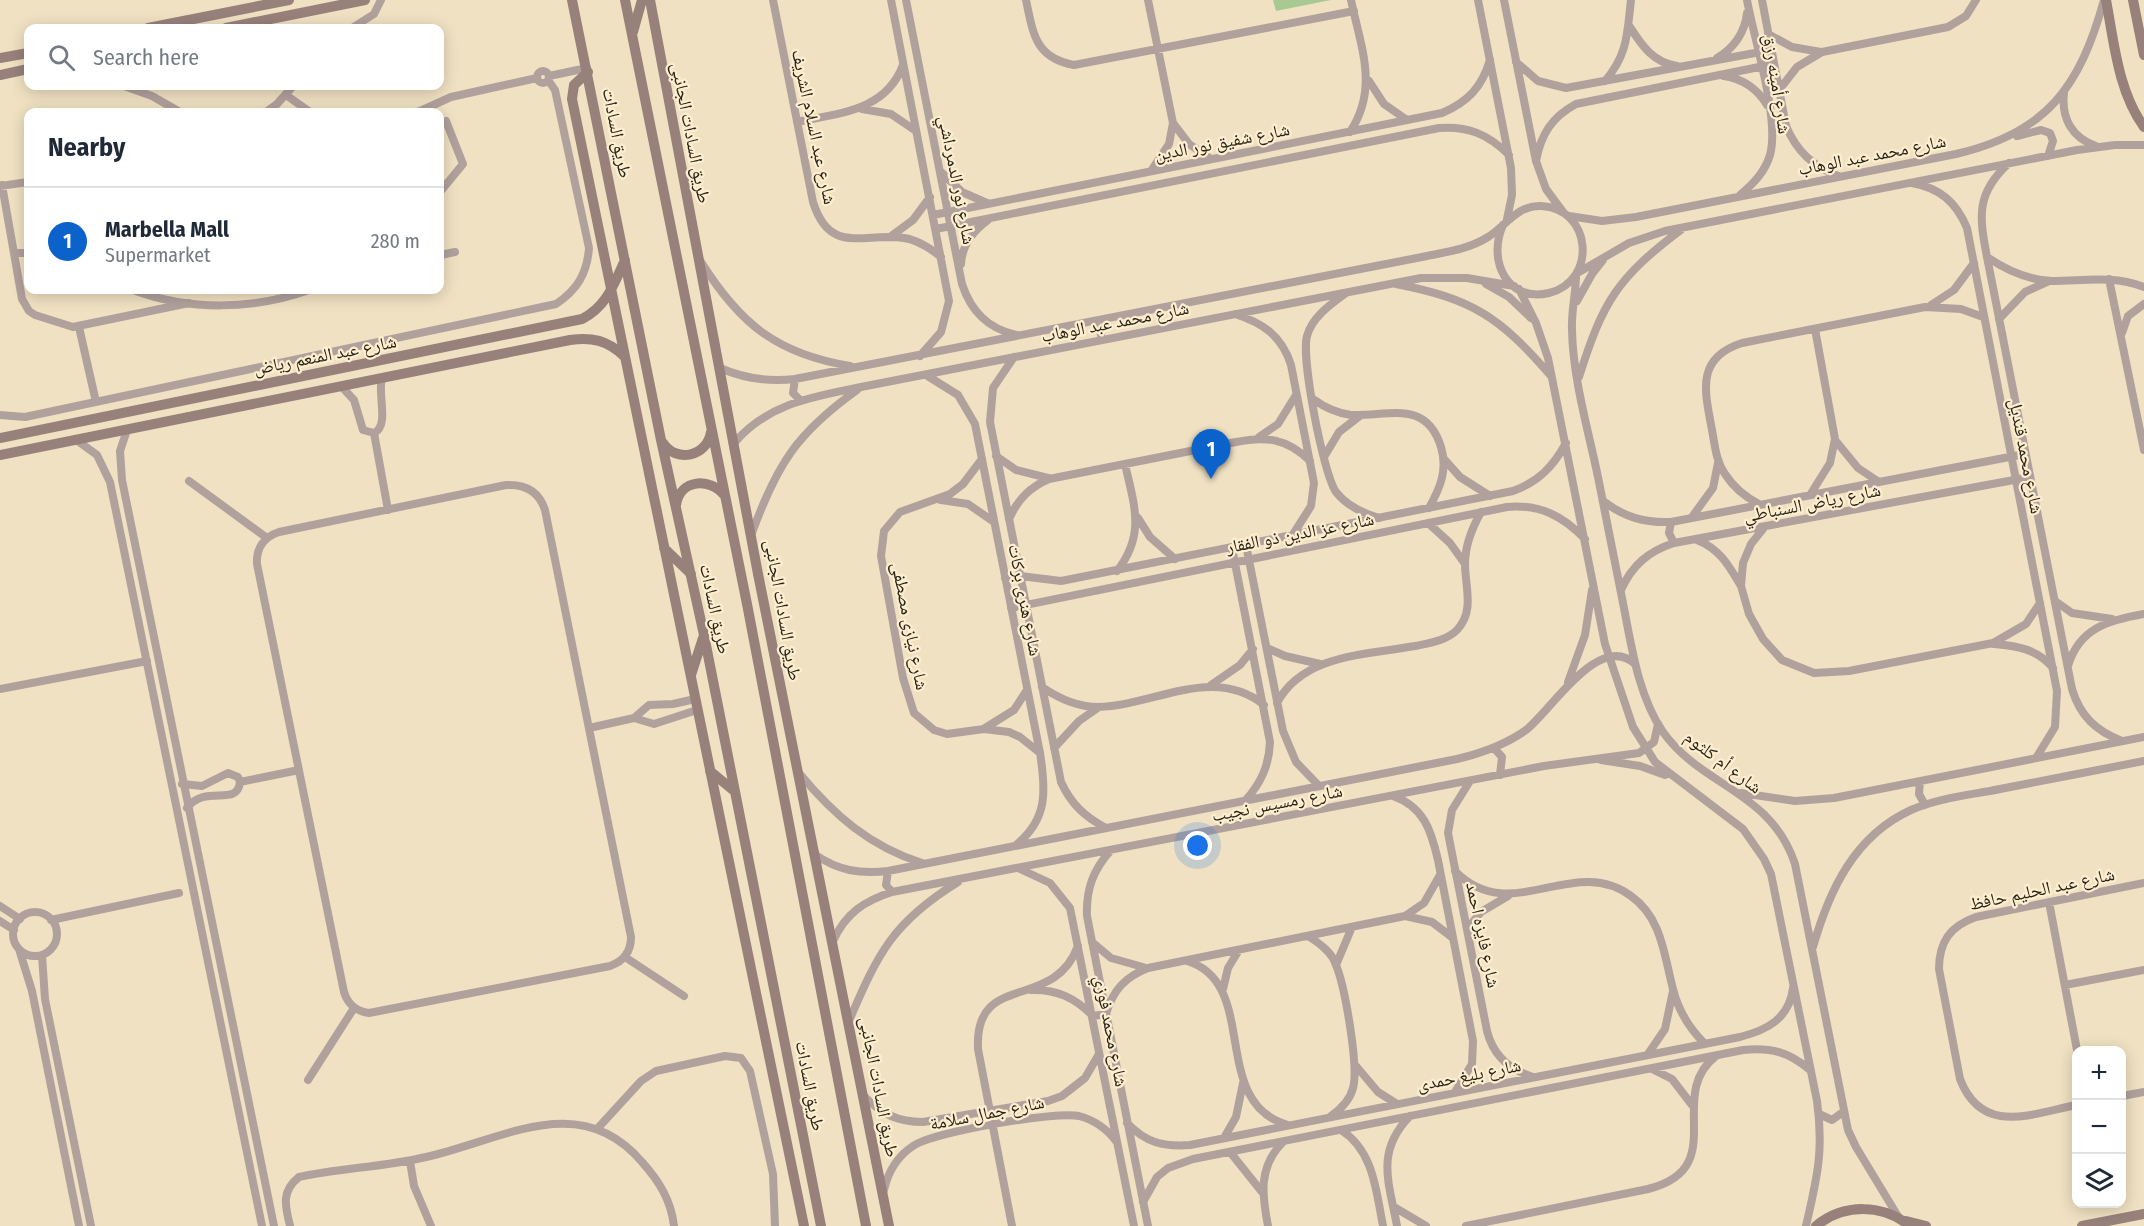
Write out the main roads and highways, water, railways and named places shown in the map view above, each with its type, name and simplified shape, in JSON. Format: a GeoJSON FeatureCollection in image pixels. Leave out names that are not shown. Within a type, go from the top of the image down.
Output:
{"type":"FeatureCollection","features":[{"type":"Feature","properties":{"kind":"place","name":"Marbella Mall"},"geometry":{"type":"Point","coordinates":[1211,479]}}]}
